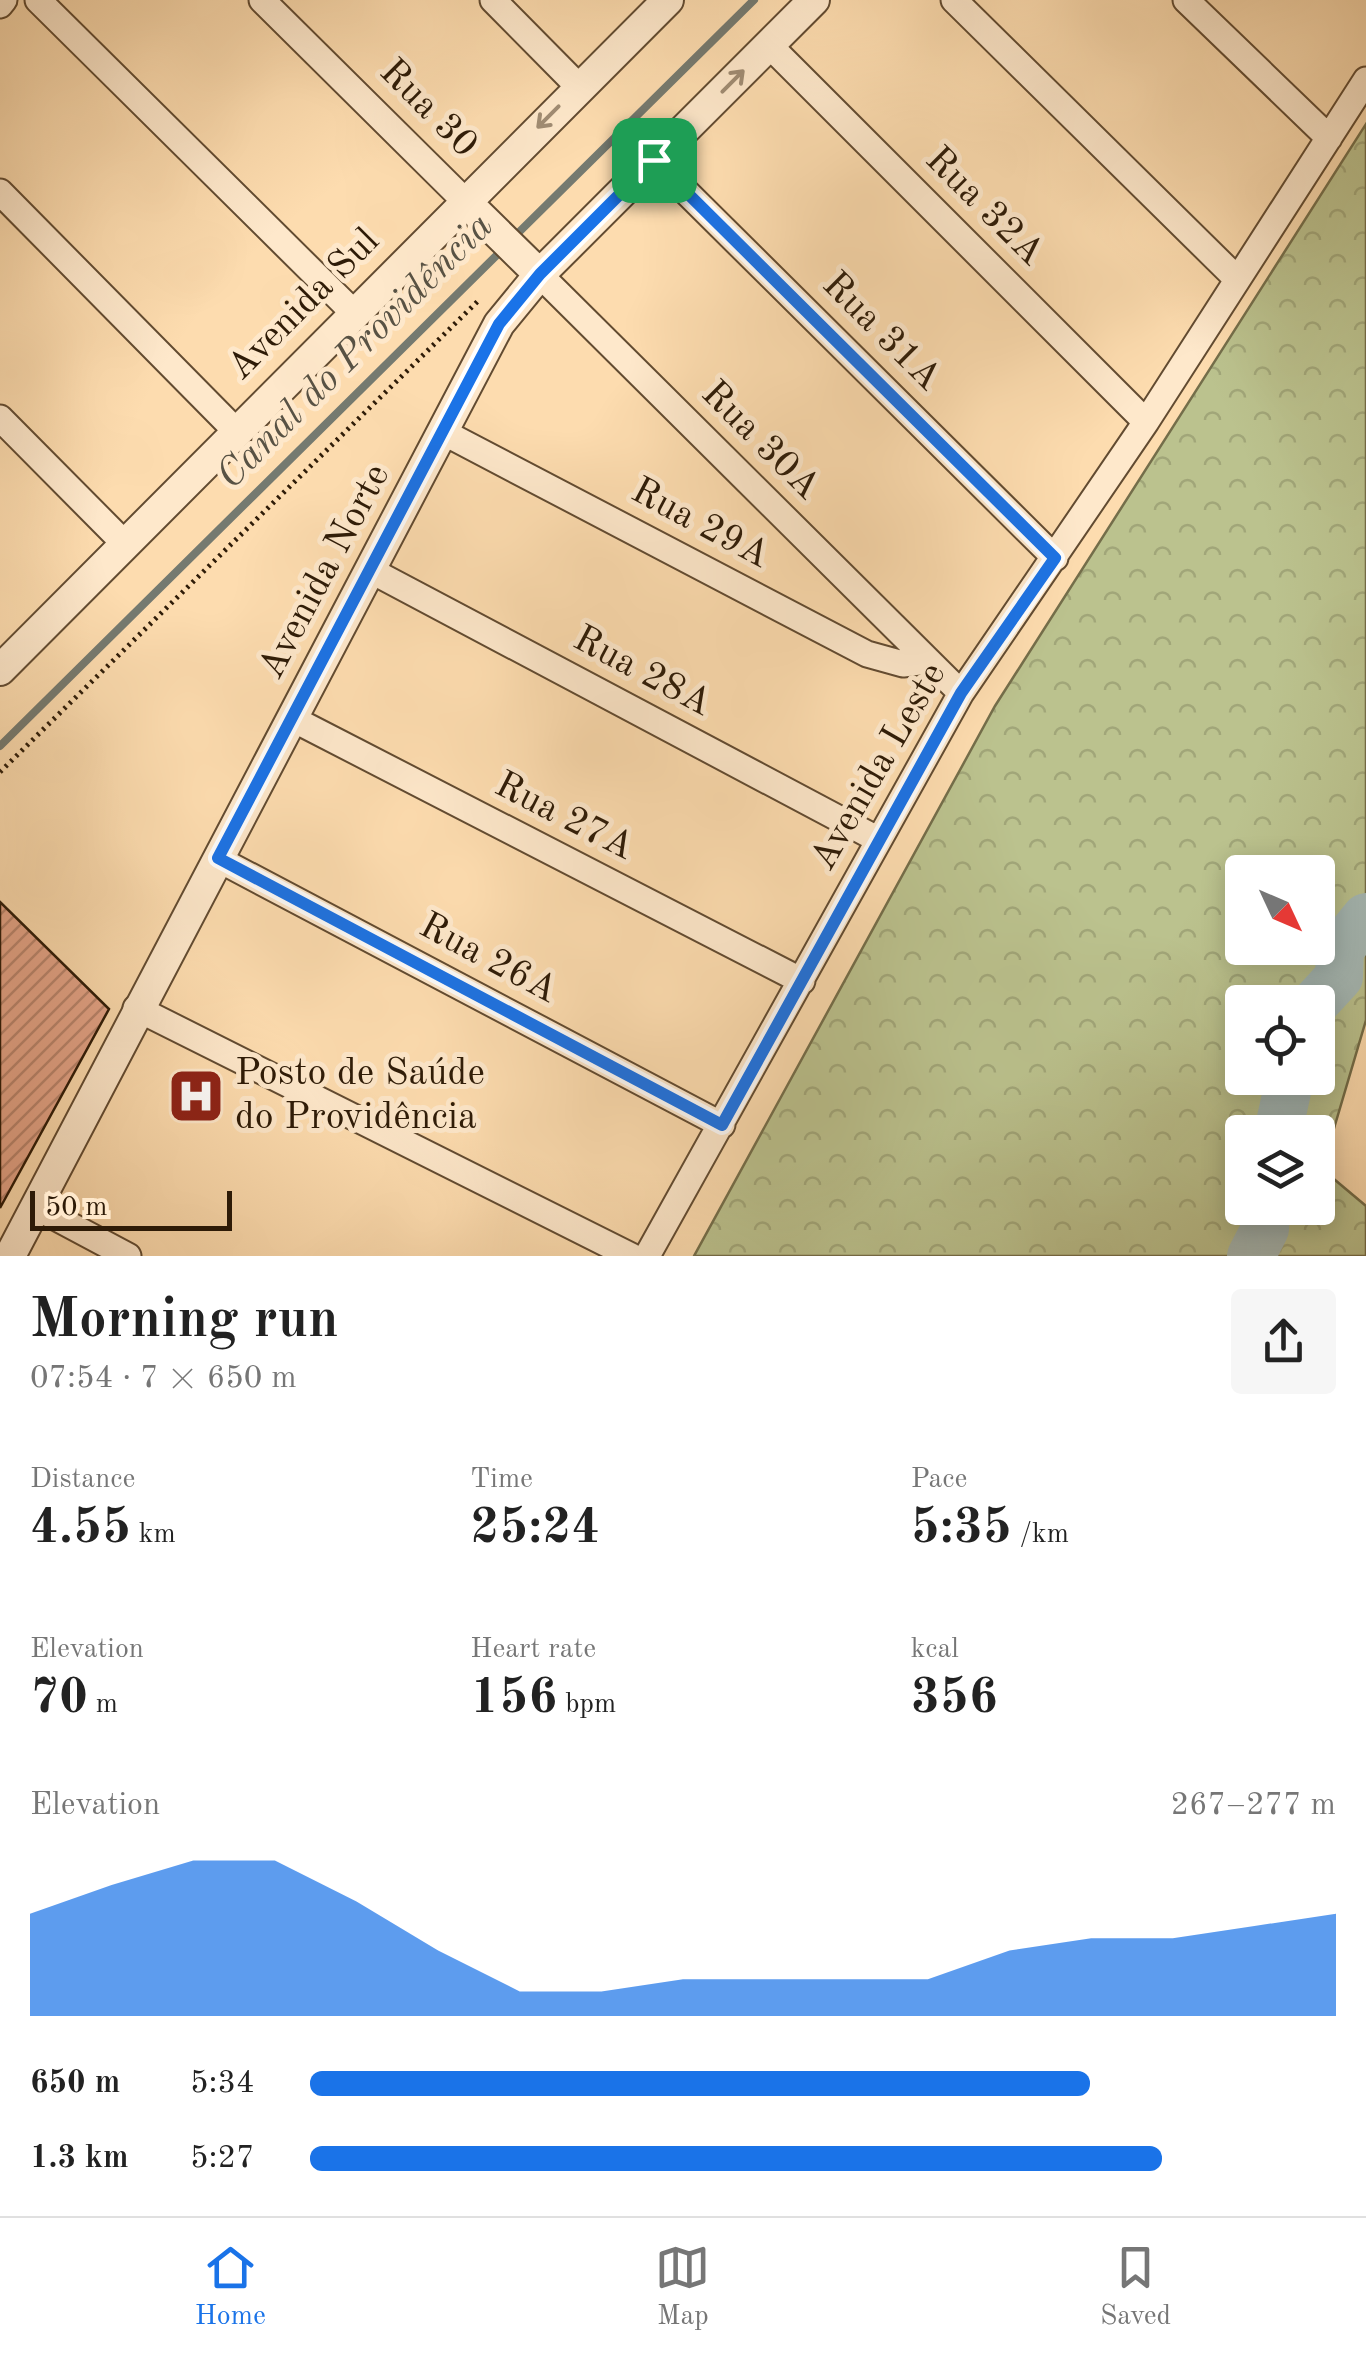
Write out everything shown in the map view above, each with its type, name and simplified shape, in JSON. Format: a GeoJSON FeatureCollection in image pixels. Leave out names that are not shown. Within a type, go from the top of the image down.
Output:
{"type":"FeatureCollection","features":[{"type":"Feature","properties":{"kind":"street"},"geometry":{"type":"LineString","coordinates":[[38,0],[354,312]]}},
{"type":"Feature","properties":{"kind":"street","name":"Rua 30"},"geometry":{"type":"LineString","coordinates":[[262,0],[535,269]]}},
{"type":"Feature","properties":{"kind":"street"},"geometry":{"type":"LineString","coordinates":[[493,0],[579,87]]}},
{"type":"Feature","properties":{"kind":"street","name":"Avenida Sul"},"geometry":{"type":"LineString","coordinates":[[4,658],[354,312],[470,207],[579,87],[668,0]]}},
{"type":"Feature","properties":{"kind":"street","name":"Avenida Norte"},"geometry":{"type":"LineString","coordinates":[[10,1256],[136,1008],[499,324],[535,269],[654,160],[814,0]]}},
{"type":"Feature","properties":{"kind":"street"},"geometry":{"type":"LineString","coordinates":[[954,0],[1237,279]]}},
{"type":"Feature","properties":{"kind":"street"},"geometry":{"type":"LineString","coordinates":[[1186,0],[1328,138]]}},
{"type":"Feature","properties":{"kind":"street","name":"Rua 32A"},"geometry":{"type":"LineString","coordinates":[[769,45],[1146,422]]}},
{"type":"Feature","properties":{"kind":"street","name":"Avenida Leste"},"geometry":{"type":"LineString","coordinates":[[648,1256],[961,693],[1146,422],[1366,80]]}},
{"type":"Feature","properties":{"kind":"street","name":"Rua 31A"},"geometry":{"type":"LineString","coordinates":[[654,160],[1055,558]]}},
{"type":"Feature","properties":{"kind":"street"},"geometry":{"type":"LineString","coordinates":[[0,192],[236,430]]}},
{"type":"Feature","properties":{"kind":"street","name":"Rua 30A"},"geometry":{"type":"LineString","coordinates":[[535,269],[961,693]]}},
{"type":"Feature","properties":{"kind":"street"},"geometry":{"type":"LineString","coordinates":[[0,418],[124,542]]}},
{"type":"Feature","properties":{"kind":"street","name":"Rua 29A"},"geometry":{"type":"LineString","coordinates":[[443,432],[867,654],[903,664],[927,661]]}},
{"type":"Feature","properties":{"kind":"street","name":"Rua 28A"},"geometry":{"type":"LineString","coordinates":[[370,570],[880,840]]}},
{"type":"Feature","properties":{"kind":"street","name":"Rua 27A"},"geometry":{"type":"LineString","coordinates":[[292,719],[802,981]]}},
{"type":"Feature","properties":{"kind":"street","name":"Rua 26A"},"geometry":{"type":"LineString","coordinates":[[218,858],[722,1125]]}},
{"type":"Feature","properties":{"kind":"street"},"geometry":{"type":"LineString","coordinates":[[136,1008],[631,1256]]}},
{"type":"Feature","properties":{"kind":"street"},"geometry":{"type":"LineString","coordinates":[[36,1208],[128,1256]]}},
{"type":"Feature","properties":{"kind":"path"},"geometry":{"type":"LineString","coordinates":[[0,772],[491,288]]}},
{"type":"Feature","properties":{"kind":"green space"},"geometry":{"type":"Polygon","coordinates":[[[1366,124],[1366,1020],[1335,1125],[1335,1115],[1225,1115],[1225,1225],[1335,1225],[1335,1180],[1366,1206],[1366,1256],[694,1256],[995,706],[1366,124]]]}},
{"type":"Feature","properties":{"kind":"building"},"geometry":{"type":"Polygon","coordinates":[[[0,902],[109,1009],[0,1208],[0,902]]]}},
{"type":"Feature","properties":{"kind":"waterway","name":"Canal do Providência"},"geometry":{"type":"LineString","coordinates":[[511,240],[754,0]]}},
{"type":"Feature","properties":{"kind":"waterway","name":"Canal do Providência"},"geometry":{"type":"LineString","coordinates":[[0,746],[502,250]]}},
{"type":"Feature","properties":{"kind":"waterway"},"geometry":{"type":"LineString","coordinates":[[1332,985],[1339,977],[1340,949],[1366,917]]}},
{"type":"Feature","properties":{"kind":"waterway"},"geometry":{"type":"LineString","coordinates":[[1282,1115],[1286,1095]]}},
{"type":"Feature","properties":{"kind":"waterway"},"geometry":{"type":"LineString","coordinates":[[1251,1256],[1265,1225]]}},
{"type":"Feature","properties":{"kind":"place","name":"Posto de Saúde do Providência"},"geometry":{"type":"Point","coordinates":[196,1096]}},
{"type":"Feature","properties":{"kind":"route"},"geometry":{"type":"LineString","coordinates":[[654,160],[1055,558],[961,693],[722,1125],[218,858],[499,324],[540,274],[654,160]]}}]}
